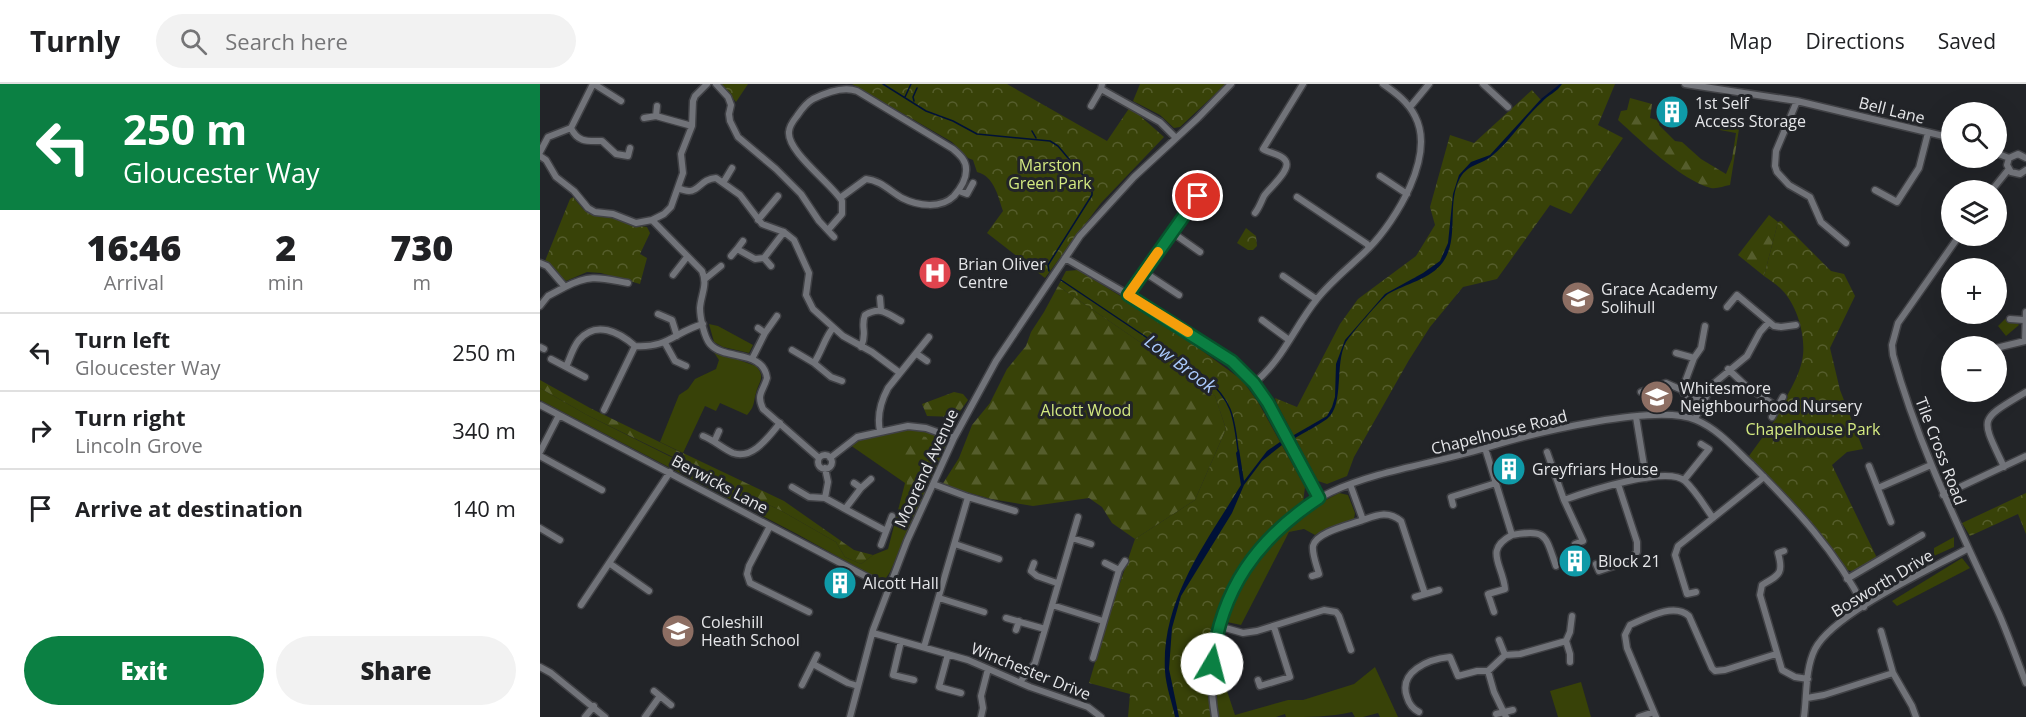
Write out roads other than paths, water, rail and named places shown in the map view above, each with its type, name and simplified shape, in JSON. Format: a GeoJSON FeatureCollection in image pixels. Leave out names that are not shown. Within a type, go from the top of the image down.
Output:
{"type":"FeatureCollection","features":[{"type":"Feature","properties":{"kind":"street"},"geometry":{"type":"LineString","coordinates":[[621,101],[594,84],[570,128],[548,137],[540,154],[556,177],[574,190],[588,208],[636,223],[652,220],[664,214],[671,207],[683,173],[681,154],[692,126],[693,101],[707,84]]}},
{"type":"Feature","properties":{"kind":"street"},"geometry":{"type":"LineString","coordinates":[[716,84],[728,97],[731,105],[730,121],[738,136],[801,194],[825,229],[834,237]]}},
{"type":"Feature","properties":{"kind":"street","name":"Moorend Avenue"},"geometry":{"type":"LineString","coordinates":[[850,717],[888,588],[954,438],[996,361],[1065,258],[1086,231],[1134,177],[1216,101],[1231,84]]}},
{"type":"Feature","properties":{"kind":"street"},"geometry":{"type":"LineString","coordinates":[[1255,213],[1264,196],[1286,170],[1286,160],[1263,149],[1303,84]]}},
{"type":"Feature","properties":{"kind":"street"},"geometry":{"type":"LineString","coordinates":[[1254,383],[1268,372],[1316,299],[1369,248],[1389,225],[1407,194],[1414,175],[1420,141],[1419,127],[1410,107],[1383,84]]}},
{"type":"Feature","properties":{"kind":"street"},"geometry":{"type":"LineString","coordinates":[[1410,107],[1430,84]]}},
{"type":"Feature","properties":{"kind":"street"},"geometry":{"type":"LineString","coordinates":[[1483,84],[1508,107]]}},
{"type":"Feature","properties":{"kind":"street","name":"Bell Lane"},"geometry":{"type":"LineString","coordinates":[[1685,84],[1720,87],[1797,101],[1941,136]]}},
{"type":"Feature","properties":{"kind":"street"},"geometry":{"type":"LineString","coordinates":[[1091,106],[1102,86],[1160,122],[1176,138]]}},
{"type":"Feature","properties":{"kind":"street"},"geometry":{"type":"LineString","coordinates":[[828,230],[842,213],[843,206],[840,198],[802,158],[790,142],[788,131],[798,114],[811,100],[844,89],[857,91],[957,152],[962,157],[966,168],[966,175],[959,191],[943,204],[925,204],[903,198],[882,184],[866,179],[840,198]]}},
{"type":"Feature","properties":{"kind":"street"},"geometry":{"type":"LineString","coordinates":[[1797,101],[1776,151],[1775,166],[1781,178],[1810,197],[1821,222],[1846,243]]}},
{"type":"Feature","properties":{"kind":"street"},"geometry":{"type":"LineString","coordinates":[[656,116],[657,106]]}},
{"type":"Feature","properties":{"kind":"street"},"geometry":{"type":"LineString","coordinates":[[644,118],[656,116],[692,126]]}},
{"type":"Feature","properties":{"kind":"street"},"geometry":{"type":"LineString","coordinates":[[570,128],[583,141],[602,141],[616,154],[628,156]]}},
{"type":"Feature","properties":{"kind":"street"},"geometry":{"type":"LineString","coordinates":[[1875,190],[1897,202],[1919,168],[1928,133]]}},
{"type":"Feature","properties":{"kind":"street"},"geometry":{"type":"LineString","coordinates":[[627,164],[630,148]]}},
{"type":"Feature","properties":{"kind":"street"},"geometry":{"type":"LineString","coordinates":[[2000,180],[2008,170],[2009,158],[2016,154],[2025,155]]}},
{"type":"Feature","properties":{"kind":"street"},"geometry":{"type":"LineString","coordinates":[[723,183],[732,168]]}},
{"type":"Feature","properties":{"kind":"street"},"geometry":{"type":"LineString","coordinates":[[2008,170],[2017,174],[2026,171]]}},
{"type":"Feature","properties":{"kind":"street"},"geometry":{"type":"LineString","coordinates":[[1380,176],[1407,194]]}},
{"type":"Feature","properties":{"kind":"street"},"geometry":{"type":"LineString","coordinates":[[678,188],[686,192],[694,191],[710,179],[716,178],[741,195],[751,206],[758,220],[767,227],[784,232],[794,240],[808,273],[806,295],[809,305],[843,336],[872,352],[900,373]]}},
{"type":"Feature","properties":{"kind":"street"},"geometry":{"type":"LineString","coordinates":[[959,191],[967,194],[973,183]]}},
{"type":"Feature","properties":{"kind":"street"},"geometry":{"type":"LineString","coordinates":[[758,220],[778,196]]}},
{"type":"Feature","properties":{"kind":"street"},"geometry":{"type":"LineString","coordinates":[[1128,295],[1198,196]]}},
{"type":"Feature","properties":{"kind":"street"},"geometry":{"type":"LineString","coordinates":[[1297,197],[1367,244],[1369,248]]}},
{"type":"Feature","properties":{"kind":"street"},"geometry":{"type":"LineString","coordinates":[[652,220],[702,271],[705,279],[700,309],[711,345],[717,349],[752,359],[763,366],[767,378],[760,392],[759,400],[763,409],[819,458],[819,465],[825,468]]}},
{"type":"Feature","properties":{"kind":"street"},"geometry":{"type":"LineString","coordinates":[[737,249],[755,259],[764,258],[784,232]]}},
{"type":"Feature","properties":{"kind":"street"},"geometry":{"type":"LineString","coordinates":[[1173,233],[1200,252]]}},
{"type":"Feature","properties":{"kind":"street"},"geometry":{"type":"LineString","coordinates":[[731,256],[743,242]]}},
{"type":"Feature","properties":{"kind":"street","name":"Tile Cross Road"},"geometry":{"type":"LineString","coordinates":[[1952,246],[1905,310],[1898,323],[1892,345],[1899,378],[1931,465],[1967,549],[2023,666],[2026,683]]}},
{"type":"Feature","properties":{"kind":"street"},"geometry":{"type":"LineString","coordinates":[[673,275],[687,257]]}},
{"type":"Feature","properties":{"kind":"street"},"geometry":{"type":"LineString","coordinates":[[764,258],[771,266]]}},
{"type":"Feature","properties":{"kind":"street"},"geometry":{"type":"LineString","coordinates":[[1065,258],[1232,361],[1254,383],[1268,403],[1319,498]]}},
{"type":"Feature","properties":{"kind":"street"},"geometry":{"type":"LineString","coordinates":[[540,263],[547,266],[565,287]]}},
{"type":"Feature","properties":{"kind":"street"},"geometry":{"type":"LineString","coordinates":[[705,279],[721,266]]}},
{"type":"Feature","properties":{"kind":"street"},"geometry":{"type":"LineString","coordinates":[[1144,272],[1179,294]]}},
{"type":"Feature","properties":{"kind":"street"},"geometry":{"type":"LineString","coordinates":[[1283,276],[1316,299]]}},
{"type":"Feature","properties":{"kind":"street"},"geometry":{"type":"LineString","coordinates":[[540,306],[548,296],[581,279],[591,277],[628,283]]}},
{"type":"Feature","properties":{"kind":"street"},"geometry":{"type":"LineString","coordinates":[[1727,306],[1737,295],[1769,322],[1781,327],[1796,325]]}},
{"type":"Feature","properties":{"kind":"street"},"geometry":{"type":"LineString","coordinates":[[880,298],[880,310]]}},
{"type":"Feature","properties":{"kind":"street"},"geometry":{"type":"LineString","coordinates":[[861,347],[865,338],[862,323],[865,315],[880,310],[901,321]]}},
{"type":"Feature","properties":{"kind":"street"},"geometry":{"type":"LineString","coordinates":[[2007,346],[2025,343],[2026,312]]}},
{"type":"Feature","properties":{"kind":"street"},"geometry":{"type":"LineString","coordinates":[[658,314],[672,320],[677,336]]}},
{"type":"Feature","properties":{"kind":"street"},"geometry":{"type":"LineString","coordinates":[[752,359],[765,333],[777,316]]}},
{"type":"Feature","properties":{"kind":"street"},"geometry":{"type":"LineString","coordinates":[[2010,319],[2024,320]]}},
{"type":"Feature","properties":{"kind":"street"},"geometry":{"type":"LineString","coordinates":[[1262,320],[1289,340]]}},
{"type":"Feature","properties":{"kind":"street"},"geometry":{"type":"LineString","coordinates":[[1695,419],[1712,385],[1728,369],[1747,356],[1760,332],[1769,322]]}},
{"type":"Feature","properties":{"kind":"street"},"geometry":{"type":"LineString","coordinates":[[566,367],[579,340],[592,331],[601,329],[614,331],[635,346],[651,347],[665,343],[692,327],[703,324]]}},
{"type":"Feature","properties":{"kind":"street"},"geometry":{"type":"LineString","coordinates":[[1682,390],[1694,358],[1701,348],[1705,326]]}},
{"type":"Feature","properties":{"kind":"street"},"geometry":{"type":"LineString","coordinates":[[758,328],[765,333]]}},
{"type":"Feature","properties":{"kind":"street"},"geometry":{"type":"LineString","coordinates":[[814,363],[833,328]]}},
{"type":"Feature","properties":{"kind":"street"},"geometry":{"type":"LineString","coordinates":[[880,431],[879,417],[884,396],[929,337]]}},
{"type":"Feature","properties":{"kind":"street"},"geometry":{"type":"LineString","coordinates":[[665,343],[675,361],[686,366]]}},
{"type":"Feature","properties":{"kind":"street"},"geometry":{"type":"LineString","coordinates":[[604,410],[635,346]]}},
{"type":"Feature","properties":{"kind":"street"},"geometry":{"type":"LineString","coordinates":[[792,351],[814,363],[831,377],[842,381]]}},
{"type":"Feature","properties":{"kind":"street"},"geometry":{"type":"LineString","coordinates":[[1676,353],[1694,358]]}},
{"type":"Feature","properties":{"kind":"street"},"geometry":{"type":"LineString","coordinates":[[917,354],[927,361]]}},
{"type":"Feature","properties":{"kind":"street"},"geometry":{"type":"LineString","coordinates":[[551,359],[585,377]]}},
{"type":"Feature","properties":{"kind":"street"},"geometry":{"type":"LineString","coordinates":[[671,368],[675,361]]}},
{"type":"Feature","properties":{"kind":"street"},"geometry":{"type":"LineString","coordinates":[[1728,369],[1745,385],[1777,406]]}},
{"type":"Feature","properties":{"kind":"street"},"geometry":{"type":"LineString","coordinates":[[827,384],[831,377]]}},
{"type":"Feature","properties":{"kind":"street"},"geometry":{"type":"LineString","coordinates":[[1641,392],[1654,384],[1666,383],[1682,390],[1685,395],[1703,402]]}},
{"type":"Feature","properties":{"kind":"street"},"geometry":{"type":"LineString","coordinates":[[2004,467],[1986,427],[1988,418],[2026,392]]}},
{"type":"Feature","properties":{"kind":"street"},"geometry":{"type":"LineString","coordinates":[[1772,417],[1783,397]]}},
{"type":"Feature","properties":{"kind":"street","name":"Berwicks Lane"},"geometry":{"type":"LineString","coordinates":[[540,405],[888,588]]}},
{"type":"Feature","properties":{"kind":"street"},"geometry":{"type":"LineString","coordinates":[[559,415],[540,454],[602,490]]}},
{"type":"Feature","properties":{"kind":"street","name":"Chapelhouse Road"},"geometry":{"type":"LineString","coordinates":[[1215,717],[1211,681],[1218,626],[1235,585],[1250,561],[1277,529],[1319,498],[1350,484],[1554,430],[1636,417],[1672,415],[1695,419],[1727,441],[1810,527],[1864,607]]}},
{"type":"Feature","properties":{"kind":"street"},"geometry":{"type":"LineString","coordinates":[[1636,417],[1646,478]]}},
{"type":"Feature","properties":{"kind":"street"},"geometry":{"type":"LineString","coordinates":[[703,436],[732,452],[745,454],[764,442],[780,423]]}},
{"type":"Feature","properties":{"kind":"street"},"geometry":{"type":"LineString","coordinates":[[830,458],[857,437],[908,426],[926,428],[954,438]]}},
{"type":"Feature","properties":{"kind":"street"},"geometry":{"type":"LineString","coordinates":[[715,441],[719,431]]}},
{"type":"Feature","properties":{"kind":"street"},"geometry":{"type":"LineString","coordinates":[[1684,480],[1709,449],[1701,444]]}},
{"type":"Feature","properties":{"kind":"street"},"geometry":{"type":"LineString","coordinates":[[1485,448],[1512,535]]}},
{"type":"Feature","properties":{"kind":"street"},"geometry":{"type":"LineString","coordinates":[[1547,452],[1564,500],[1583,541],[1575,544]]}},
{"type":"Feature","properties":{"kind":"street"},"geometry":{"type":"LineString","coordinates":[[819,458],[825,455],[830,458]]}},
{"type":"Feature","properties":{"kind":"street"},"geometry":{"type":"LineString","coordinates":[[1943,495],[2026,456]]}},
{"type":"Feature","properties":{"kind":"street"},"geometry":{"type":"LineString","coordinates":[[825,468],[831,464],[830,458]]}},
{"type":"Feature","properties":{"kind":"street"},"geometry":{"type":"LineString","coordinates":[[1878,488],[1931,465]]}},
{"type":"Feature","properties":{"kind":"street"},"geometry":{"type":"LineString","coordinates":[[1869,466],[1891,522]]}},
{"type":"Feature","properties":{"kind":"street"},"geometry":{"type":"LineString","coordinates":[[825,468],[828,482],[825,498]]}},
{"type":"Feature","properties":{"kind":"street"},"geometry":{"type":"LineString","coordinates":[[580,605],[670,472]]}},
{"type":"Feature","properties":{"kind":"street"},"geometry":{"type":"LineString","coordinates":[[1564,500],[1617,484],[1669,475],[1684,480],[1713,518]]}},
{"type":"Feature","properties":{"kind":"street"},"geometry":{"type":"LineString","coordinates":[[1696,592],[1687,594],[1676,551],[1678,546],[1764,477]]}},
{"type":"Feature","properties":{"kind":"street"},"geometry":{"type":"LineString","coordinates":[[844,509],[871,479]]}},
{"type":"Feature","properties":{"kind":"street"},"geometry":{"type":"LineString","coordinates":[[854,483],[861,488]]}},
{"type":"Feature","properties":{"kind":"street"},"geometry":{"type":"LineString","coordinates":[[1453,505],[1451,497],[1496,483]]}},
{"type":"Feature","properties":{"kind":"street"},"geometry":{"type":"LineString","coordinates":[[933,484],[968,497],[1015,510]]}},
{"type":"Feature","properties":{"kind":"street"},"geometry":{"type":"LineString","coordinates":[[1350,484],[1363,520]]}},
{"type":"Feature","properties":{"kind":"street"},"geometry":{"type":"LineString","coordinates":[[1596,564],[1599,570],[1629,561],[1637,552],[1637,542],[1617,484]]}},
{"type":"Feature","properties":{"kind":"street"},"geometry":{"type":"LineString","coordinates":[[801,494],[805,486]]}},
{"type":"Feature","properties":{"kind":"street"},"geometry":{"type":"LineString","coordinates":[[792,487],[808,497],[825,498],[886,531]]}},
{"type":"Feature","properties":{"kind":"street"},"geometry":{"type":"LineString","coordinates":[[924,647],[968,497]]}},
{"type":"Feature","properties":{"kind":"street"},"geometry":{"type":"LineString","coordinates":[[1312,576],[1319,574],[1313,552],[1316,540],[1321,535],[1385,513],[1401,521],[1425,594]]}},
{"type":"Feature","properties":{"kind":"street"},"geometry":{"type":"LineString","coordinates":[[881,545],[892,516]]}},
{"type":"Feature","properties":{"kind":"street"},"geometry":{"type":"LineString","coordinates":[[1020,682],[1035,663],[1078,517]]}},
{"type":"Feature","properties":{"kind":"street"},"geometry":{"type":"LineString","coordinates":[[770,526],[748,566],[747,574],[750,583],[809,612]]}},
{"type":"Feature","properties":{"kind":"street"},"geometry":{"type":"LineString","coordinates":[[540,528],[560,540]]}},
{"type":"Feature","properties":{"kind":"street"},"geometry":{"type":"LineString","coordinates":[[1494,612],[1488,594],[1505,589],[1496,557],[1497,547],[1501,541],[1512,535],[1533,531],[1539,533],[1547,540],[1556,566]]}},
{"type":"Feature","properties":{"kind":"street"},"geometry":{"type":"LineString","coordinates":[[1847,579],[1922,535]]}},
{"type":"Feature","properties":{"kind":"street"},"geometry":{"type":"LineString","coordinates":[[1072,538],[1091,544]]}},
{"type":"Feature","properties":{"kind":"street"},"geometry":{"type":"LineString","coordinates":[[955,544],[999,559]]}},
{"type":"Feature","properties":{"kind":"street","name":"Bosworth Drive"},"geometry":{"type":"LineString","coordinates":[[1804,717],[1813,654],[1823,637],[1838,623],[1864,607],[1967,549]]}},
{"type":"Feature","properties":{"kind":"street"},"geometry":{"type":"LineString","coordinates":[[1784,551],[1778,553],[1780,572],[1772,580],[1762,585],[1760,591],[1776,654],[1785,673],[1808,679]]}},
{"type":"Feature","properties":{"kind":"street"},"geometry":{"type":"LineString","coordinates":[[1093,658],[1119,570],[1125,561]]}},
{"type":"Feature","properties":{"kind":"street"},"geometry":{"type":"LineString","coordinates":[[1034,562],[1028,574],[1057,583]]}},
{"type":"Feature","properties":{"kind":"street"},"geometry":{"type":"LineString","coordinates":[[609,563],[649,591]]}},
{"type":"Feature","properties":{"kind":"street"},"geometry":{"type":"LineString","coordinates":[[1105,563],[1119,570]]}},
{"type":"Feature","properties":{"kind":"street"},"geometry":{"type":"LineString","coordinates":[[1415,597],[1440,590]]}},
{"type":"Feature","properties":{"kind":"street"},"geometry":{"type":"LineString","coordinates":[[939,598],[984,612]]}},
{"type":"Feature","properties":{"kind":"street"},"geometry":{"type":"LineString","coordinates":[[1052,605],[1103,621]]}},
{"type":"Feature","properties":{"kind":"street"},"geometry":{"type":"LineString","coordinates":[[1218,626],[1243,633],[1274,627],[1324,610],[1336,612],[1351,650]]}},
{"type":"Feature","properties":{"kind":"street"},"geometry":{"type":"LineString","coordinates":[[1639,717],[1655,715],[1627,648],[1625,634],[1630,625],[1673,610],[1684,612],[1689,616],[1715,671],[1776,654]]}},
{"type":"Feature","properties":{"kind":"street"},"geometry":{"type":"LineString","coordinates":[[1570,662],[1566,641],[1570,632],[1572,615]]}},
{"type":"Feature","properties":{"kind":"street"},"geometry":{"type":"LineString","coordinates":[[1006,618],[1045,629]]}},
{"type":"Feature","properties":{"kind":"street"},"geometry":{"type":"LineString","coordinates":[[1016,630],[1019,621]]}},
{"type":"Feature","properties":{"kind":"street"},"geometry":{"type":"LineString","coordinates":[[1258,680],[1260,686],[1290,677],[1274,627]]}},
{"type":"Feature","properties":{"kind":"street"},"geometry":{"type":"LineString","coordinates":[[1881,631],[1893,673],[1916,717]]}},
{"type":"Feature","properties":{"kind":"street","name":"Winchester Drive"},"geometry":{"type":"LineString","coordinates":[[873,633],[948,654],[1088,707],[1101,717]]}},
{"type":"Feature","properties":{"kind":"street"},"geometry":{"type":"LineString","coordinates":[[1499,640],[1505,656]]}},
{"type":"Feature","properties":{"kind":"street"},"geometry":{"type":"LineString","coordinates":[[901,641],[893,675],[914,680]]}},
{"type":"Feature","properties":{"kind":"street"},"geometry":{"type":"LineString","coordinates":[[1419,712],[1408,702],[1405,692],[1407,677],[1413,671],[1450,657],[1458,676],[1477,670],[1488,671],[1505,656],[1566,641]]}},
{"type":"Feature","properties":{"kind":"street","name":"Winchester Drive"},"geometry":{"type":"LineString","coordinates":[[948,654],[939,687],[961,693]]}},
{"type":"Feature","properties":{"kind":"street"},"geometry":{"type":"LineString","coordinates":[[802,685],[817,655]]}},
{"type":"Feature","properties":{"kind":"street"},"geometry":{"type":"LineString","coordinates":[[813,664],[858,686]]}},
{"type":"Feature","properties":{"kind":"street"},"geometry":{"type":"LineString","coordinates":[[540,667],[552,673],[605,717]]}},
{"type":"Feature","properties":{"kind":"street"},"geometry":{"type":"LineString","coordinates":[[981,717],[983,708],[981,696],[988,669]]}},
{"type":"Feature","properties":{"kind":"street"},"geometry":{"type":"LineString","coordinates":[[1488,671],[1494,692],[1505,715]]}},
{"type":"Feature","properties":{"kind":"street"},"geometry":{"type":"LineString","coordinates":[[1807,698],[1824,695],[1893,673]]}},
{"type":"Feature","properties":{"kind":"street"},"geometry":{"type":"LineString","coordinates":[[654,691],[671,705]]}},
{"type":"Feature","properties":{"kind":"street"},"geometry":{"type":"LineString","coordinates":[[645,717],[660,696]]}},
{"type":"Feature","properties":{"kind":"street"},"geometry":{"type":"LineString","coordinates":[[585,717],[594,706]]}},
{"type":"Feature","properties":{"kind":"street"},"geometry":{"type":"LineString","coordinates":[[1496,714],[1505,715],[1513,710]]}},
{"type":"Feature","properties":{"kind":"water"},"geometry":{"type":"Polygon","coordinates":[[[1562,84],[1558,89],[1535,108],[1500,149],[1489,158],[1471,167],[1460,178],[1454,199],[1451,242],[1443,262],[1432,273],[1388,294],[1379,302],[1346,342],[1342,351],[1338,394],[1332,413],[1327,419],[1295,438],[1294,435],[1327,416],[1332,407],[1335,397],[1336,364],[1345,340],[1385,294],[1440,261],[1448,243],[1453,194],[1459,175],[1471,162],[1490,155],[1541,99],[1562,84]]]}},
{"type":"Feature","properties":{"kind":"water"},"geometry":{"type":"Polygon","coordinates":[[[1280,442],[1282,445],[1262,461],[1244,485],[1232,513],[1181,596],[1172,628],[1169,669],[1179,717],[1175,717],[1165,671],[1170,620],[1178,596],[1188,573],[1241,485],[1236,453],[1239,449],[1244,481],[1267,451],[1280,442]]]}},
{"type":"Feature","properties":{"kind":"waterway","name":"Low Brook"},"geometry":{"type":"LineString","coordinates":[[883,84],[926,111],[953,121],[977,134],[1050,141],[1058,146],[1090,182],[1092,195],[1048,265],[1049,271]]}},
{"type":"Feature","properties":{"kind":"waterway"},"geometry":{"type":"LineString","coordinates":[[905,97],[911,84]]}},
{"type":"Feature","properties":{"kind":"waterway"},"geometry":{"type":"LineString","coordinates":[[914,101],[913,97],[917,88]]}},
{"type":"Feature","properties":{"kind":"waterway"},"geometry":{"type":"LineString","coordinates":[[1032,131],[1036,138]]}},
{"type":"Feature","properties":{"kind":"waterway","name":"Low Brook"},"geometry":{"type":"LineString","coordinates":[[1061,280],[1204,376],[1221,393],[1230,409],[1238,450]]}},
{"type":"Feature","properties":{"kind":"place","name":"1st Self Access Storage"},"geometry":{"type":"Point","coordinates":[1672,112]}},
{"type":"Feature","properties":{"kind":"place","name":"Brian Oliver Centre"},"geometry":{"type":"Point","coordinates":[935,273]}},
{"type":"Feature","properties":{"kind":"place","name":"Grace Academy Solihull"},"geometry":{"type":"Point","coordinates":[1578,298]}},
{"type":"Feature","properties":{"kind":"place","name":"Whitesmore Neighbourhood Nursery"},"geometry":{"type":"Point","coordinates":[1657,397]}},
{"type":"Feature","properties":{"kind":"place","name":"Greyfriars House"},"geometry":{"type":"Point","coordinates":[1509,469]}},
{"type":"Feature","properties":{"kind":"place","name":"Block 21"},"geometry":{"type":"Point","coordinates":[1575,561]}},
{"type":"Feature","properties":{"kind":"place","name":"Alcott Hall"},"geometry":{"type":"Point","coordinates":[840,583]}},
{"type":"Feature","properties":{"kind":"place","name":"Coleshill Heath School"},"geometry":{"type":"Point","coordinates":[678,631]}},
{"type":"Feature","properties":{"kind":"park label","name":"Marston Green Park"},"geometry":{"type":"Point","coordinates":[1050,174]}},
{"type":"Feature","properties":{"kind":"park label","name":"Alcott Wood"},"geometry":{"type":"Point","coordinates":[1086,410]}},
{"type":"Feature","properties":{"kind":"park label","name":"Chapelhouse Park"},"geometry":{"type":"Point","coordinates":[1813,429]}}]}
